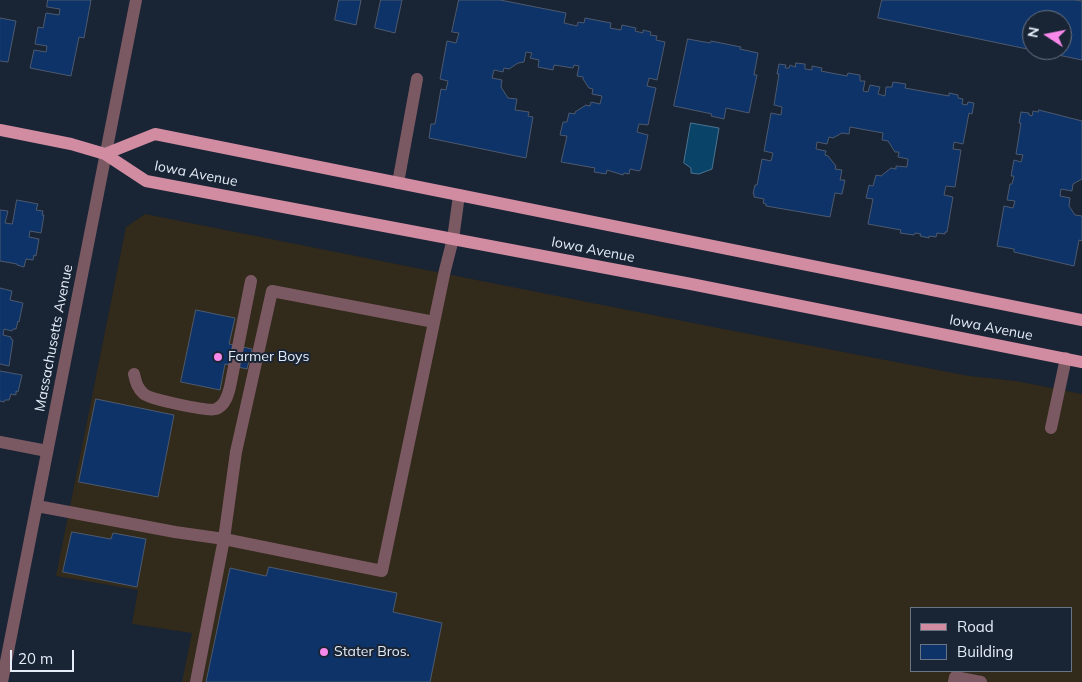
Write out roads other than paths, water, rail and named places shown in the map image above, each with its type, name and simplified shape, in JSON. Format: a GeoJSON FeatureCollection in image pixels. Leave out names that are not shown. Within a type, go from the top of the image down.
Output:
{"type":"FeatureCollection","features":[{"type":"Feature","properties":{"kind":"main road","name":"Iowa Avenue"},"geometry":{"type":"LineString","coordinates":[[0,130],[71,144],[105,154],[146,181],[1082,362]]}},
{"type":"Feature","properties":{"kind":"main road","name":"Iowa Avenue"},"geometry":{"type":"LineString","coordinates":[[105,154],[155,134],[1082,320]]}},
{"type":"Feature","properties":{"kind":"street","name":"Massachusetts Avenue"},"geometry":{"type":"LineString","coordinates":[[2,682],[136,0]]}},
{"type":"Feature","properties":{"kind":"street"},"geometry":{"type":"LineString","coordinates":[[398,183],[417,79]]}},
{"type":"Feature","properties":{"kind":"street"},"geometry":{"type":"LineString","coordinates":[[36,506],[175,532],[224,539],[382,571],[453,239],[459,195]]}},
{"type":"Feature","properties":{"kind":"street"},"geometry":{"type":"LineString","coordinates":[[134,374],[137,387],[146,396],[201,409],[216,409],[226,401],[230,387],[251,281]]}},
{"type":"Feature","properties":{"kind":"street"},"geometry":{"type":"LineString","coordinates":[[196,682],[224,539],[236,452],[272,291],[434,322]]}},
{"type":"Feature","properties":{"kind":"street"},"geometry":{"type":"LineString","coordinates":[[1051,428],[1066,358]]}},
{"type":"Feature","properties":{"kind":"street"},"geometry":{"type":"LineString","coordinates":[[0,442],[47,451]]}},
{"type":"Feature","properties":{"kind":"street"},"geometry":{"type":"LineString","coordinates":[[954,682],[955,677],[982,682]]}},
{"type":"Feature","properties":{"kind":"water"},"geometry":{"type":"Polygon","coordinates":[[[691,123],[719,128],[712,169],[699,174],[691,173],[691,168],[684,163],[691,123]]]}},
{"type":"Feature","properties":{"kind":"place","name":"Farmer Boys"},"geometry":{"type":"Point","coordinates":[218,357]}},
{"type":"Feature","properties":{"kind":"place","name":"Stater Bros."},"geometry":{"type":"Point","coordinates":[324,652]}}]}
